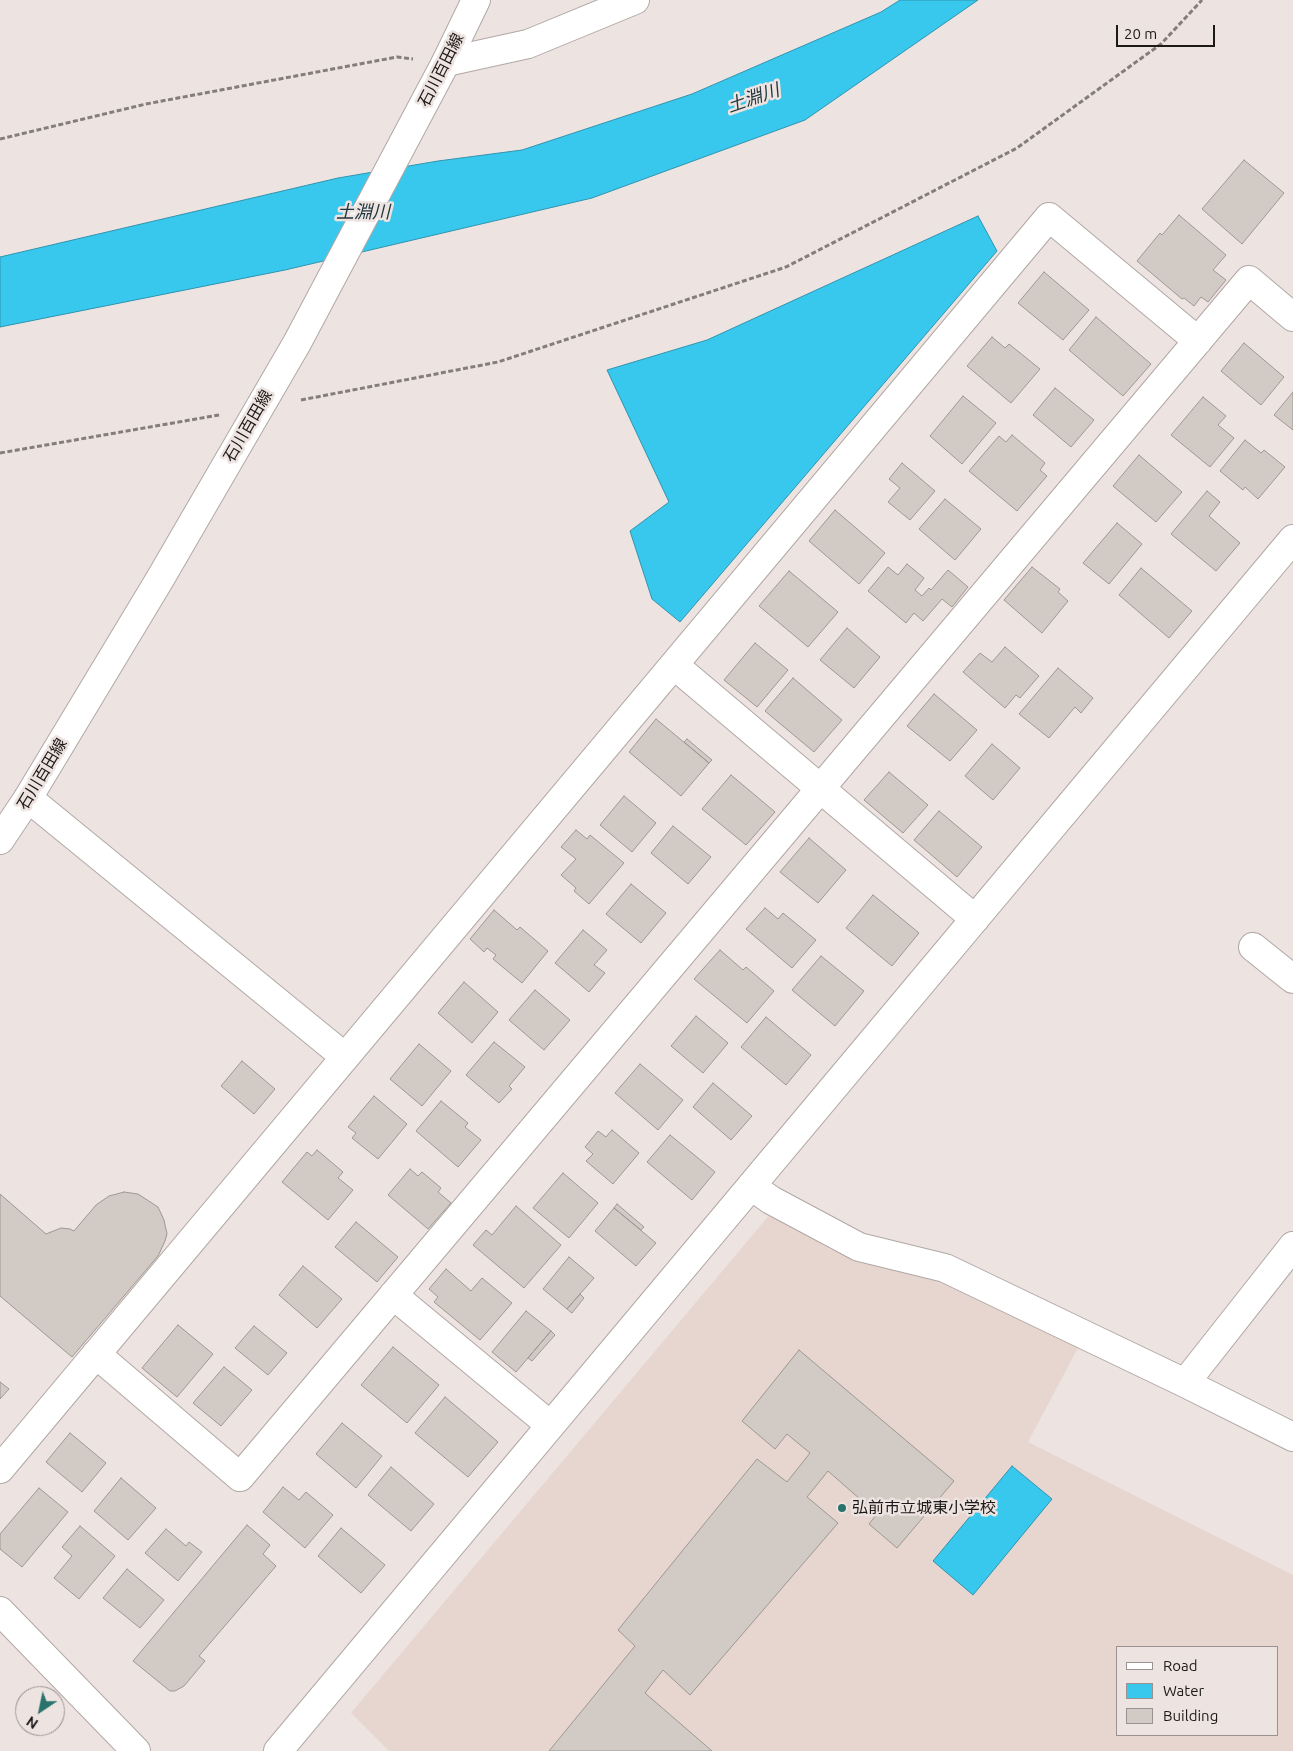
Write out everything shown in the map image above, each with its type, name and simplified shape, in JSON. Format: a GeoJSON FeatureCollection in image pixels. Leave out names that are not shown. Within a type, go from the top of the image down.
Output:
{"type":"FeatureCollection","features":[{"type":"Feature","properties":{"kind":"street","name":"石川百田線"},"geometry":{"type":"LineString","coordinates":[[0,840],[28,798],[160,579],[297,342],[446,62],[476,0]]}},
{"type":"Feature","properties":{"kind":"street"},"geometry":{"type":"LineString","coordinates":[[446,62],[528,44],[635,0]]}},
{"type":"Feature","properties":{"kind":"street"},"geometry":{"type":"LineString","coordinates":[[0,1469],[1049,217],[1198,341]]}},
{"type":"Feature","properties":{"kind":"street"},"geometry":{"type":"LineString","coordinates":[[96,1354],[240,1477],[1249,280],[1293,317]]}},
{"type":"Feature","properties":{"kind":"street"},"geometry":{"type":"LineString","coordinates":[[278,1751],[1293,539]]}},
{"type":"Feature","properties":{"kind":"street"},"geometry":{"type":"LineString","coordinates":[[674,665],[975,919]]}},
{"type":"Feature","properties":{"kind":"street"},"geometry":{"type":"LineString","coordinates":[[28,798],[345,1057]]}},
{"type":"Feature","properties":{"kind":"street"},"geometry":{"type":"LineString","coordinates":[[1253,947],[1293,980]]}},
{"type":"Feature","properties":{"kind":"street"},"geometry":{"type":"LineString","coordinates":[[751,1186],[771,1200],[859,1247],[945,1268],[1293,1437]]}},
{"type":"Feature","properties":{"kind":"street"},"geometry":{"type":"LineString","coordinates":[[1185,1383],[1293,1246]]}},
{"type":"Feature","properties":{"kind":"street"},"geometry":{"type":"LineString","coordinates":[[394,1295],[550,1426]]}},
{"type":"Feature","properties":{"kind":"street"},"geometry":{"type":"LineString","coordinates":[[0,1612],[136,1751]]}},
{"type":"Feature","properties":{"kind":"path"},"geometry":{"type":"LineString","coordinates":[[0,453],[259,408],[498,362],[786,267],[1017,148],[1161,44],[1202,0]]}},
{"type":"Feature","properties":{"kind":"path"},"geometry":{"type":"LineString","coordinates":[[0,139],[146,104],[396,57],[446,62]]}},
{"type":"Feature","properties":{"kind":"shaded area","name":"弘前市立城東小学校"},"geometry":{"type":"Polygon","coordinates":[[[771,1213],[831,1250],[940,1274],[1081,1342],[1028,1442],[1293,1575],[1293,1751],[389,1751],[351,1713],[771,1213]]]}},
{"type":"Feature","properties":{"kind":"water","name":"土淵川"},"geometry":{"type":"Polygon","coordinates":[[[900,0],[978,0],[805,120],[592,198],[285,270],[0,327],[0,257],[338,178],[438,161],[522,150],[692,94],[881,12],[900,0]]]}},
{"type":"Feature","properties":{"kind":"water"},"geometry":{"type":"Polygon","coordinates":[[[978,216],[997,251],[680,622],[652,599],[630,531],[669,502],[607,370],[707,340],[978,216]]]}},
{"type":"Feature","properties":{"kind":"water"},"geometry":{"type":"Polygon","coordinates":[[[1012,1466],[1052,1499],[973,1595],[933,1561],[1012,1466]]]}},
{"type":"Feature","properties":{"kind":"building"},"geometry":{"type":"Polygon","coordinates":[[[1244,160],[1284,193],[1242,244],[1202,209],[1244,160]]]}},
{"type":"Feature","properties":{"kind":"building"},"geometry":{"type":"Polygon","coordinates":[[[1179,215],[1226,255],[1213,270],[1226,280],[1208,302],[1201,297],[1194,306],[1184,298],[1182,299],[1137,261],[1160,233],[1162,235],[1179,215]]]}},
{"type":"Feature","properties":{"kind":"building"},"geometry":{"type":"Polygon","coordinates":[[[1044,272],[1089,310],[1063,340],[1018,303],[1044,272]]]}},
{"type":"Feature","properties":{"kind":"building"},"geometry":{"type":"Polygon","coordinates":[[[1096,317],[1151,364],[1123,396],[1069,350],[1096,317]]]}},
{"type":"Feature","properties":{"kind":"building"},"geometry":{"type":"Polygon","coordinates":[[[992,337],[1005,348],[1009,344],[1040,369],[1011,403],[967,366],[992,337]]]}},
{"type":"Feature","properties":{"kind":"building"},"geometry":{"type":"Polygon","coordinates":[[[1244,343],[1284,377],[1261,405],[1221,371],[1244,343]]]}},
{"type":"Feature","properties":{"kind":"building"},"geometry":{"type":"Polygon","coordinates":[[[1055,388],[1094,420],[1071,447],[1033,415],[1055,388]]]}},
{"type":"Feature","properties":{"kind":"building"},"geometry":{"type":"Polygon","coordinates":[[[1293,392],[1293,430],[1274,415],[1293,392]]]}},
{"type":"Feature","properties":{"kind":"building"},"geometry":{"type":"Polygon","coordinates":[[[963,396],[996,423],[962,464],[930,436],[963,396]]]}},
{"type":"Feature","properties":{"kind":"building"},"geometry":{"type":"Polygon","coordinates":[[[1203,397],[1226,416],[1218,425],[1234,438],[1210,467],[1171,435],[1203,397]]]}},
{"type":"Feature","properties":{"kind":"building"},"geometry":{"type":"Polygon","coordinates":[[[1012,435],[1045,463],[1040,470],[1047,476],[1017,511],[969,471],[999,436],[1006,442],[1012,435]]]}},
{"type":"Feature","properties":{"kind":"building"},"geometry":{"type":"Polygon","coordinates":[[[1245,440],[1261,453],[1264,450],[1285,467],[1258,499],[1245,487],[1243,490],[1220,471],[1245,440]]]}},
{"type":"Feature","properties":{"kind":"building"},"geometry":{"type":"Polygon","coordinates":[[[1139,455],[1182,492],[1156,522],[1113,486],[1139,455]]]}},
{"type":"Feature","properties":{"kind":"building"},"geometry":{"type":"Polygon","coordinates":[[[902,463],[935,491],[910,520],[888,502],[900,488],[889,479],[902,463]]]}},
{"type":"Feature","properties":{"kind":"building"},"geometry":{"type":"Polygon","coordinates":[[[1207,491],[1220,502],[1209,516],[1240,543],[1216,571],[1171,534],[1207,491]]]}},
{"type":"Feature","properties":{"kind":"building"},"geometry":{"type":"Polygon","coordinates":[[[945,499],[981,529],[955,560],[919,529],[945,499]]]}},
{"type":"Feature","properties":{"kind":"building"},"geometry":{"type":"Polygon","coordinates":[[[835,510],[885,553],[859,584],[809,541],[835,510]]]}},
{"type":"Feature","properties":{"kind":"building"},"geometry":{"type":"Polygon","coordinates":[[[1117,523],[1142,544],[1109,584],[1083,563],[1117,523]]]}},
{"type":"Feature","properties":{"kind":"building"},"geometry":{"type":"Polygon","coordinates":[[[907,564],[924,578],[915,590],[922,596],[929,588],[931,590],[948,570],[968,587],[952,607],[942,599],[923,621],[914,613],[906,623],[868,591],[888,567],[898,575],[907,564]]]}},
{"type":"Feature","properties":{"kind":"building"},"geometry":{"type":"Polygon","coordinates":[[[1032,567],[1060,589],[1058,592],[1068,601],[1042,633],[1004,600],[1032,567]]]}},
{"type":"Feature","properties":{"kind":"building"},"geometry":{"type":"Polygon","coordinates":[[[1141,568],[1192,611],[1169,638],[1119,595],[1141,568]]]}},
{"type":"Feature","properties":{"kind":"building"},"geometry":{"type":"Polygon","coordinates":[[[789,571],[838,612],[808,647],[759,606],[789,571]]]}},
{"type":"Feature","properties":{"kind":"building"},"geometry":{"type":"Polygon","coordinates":[[[847,628],[880,657],[854,688],[820,660],[847,628]]]}},
{"type":"Feature","properties":{"kind":"building"},"geometry":{"type":"Polygon","coordinates":[[[755,643],[788,670],[757,707],[724,680],[755,643]]]}},
{"type":"Feature","properties":{"kind":"building"},"geometry":{"type":"Polygon","coordinates":[[[1005,647],[1039,676],[1020,698],[1016,695],[1005,708],[963,672],[980,653],[992,662],[1005,647]]]}},
{"type":"Feature","properties":{"kind":"building"},"geometry":{"type":"Polygon","coordinates":[[[1058,668],[1093,698],[1081,713],[1075,707],[1049,738],[1019,714],[1058,668]]]}},
{"type":"Feature","properties":{"kind":"building"},"geometry":{"type":"Polygon","coordinates":[[[793,678],[842,720],[814,752],[765,711],[793,678]]]}},
{"type":"Feature","properties":{"kind":"building"},"geometry":{"type":"Polygon","coordinates":[[[934,694],[977,730],[950,761],[907,726],[934,694]]]}},
{"type":"Feature","properties":{"kind":"building"},"geometry":{"type":"Polygon","coordinates":[[[656,719],[709,763],[681,796],[629,752],[656,719]]]}},
{"type":"Feature","properties":{"kind":"building"},"geometry":{"type":"Polygon","coordinates":[[[687,739],[712,760],[709,763],[684,742],[687,739]]]}},
{"type":"Feature","properties":{"kind":"building"},"geometry":{"type":"Polygon","coordinates":[[[992,744],[1020,768],[993,800],[965,776],[992,744]]]}},
{"type":"Feature","properties":{"kind":"building"},"geometry":{"type":"Polygon","coordinates":[[[889,772],[928,805],[903,833],[864,800],[889,772]]]}},
{"type":"Feature","properties":{"kind":"building"},"geometry":{"type":"Polygon","coordinates":[[[731,775],[775,812],[746,845],[702,809],[731,775]]]}},
{"type":"Feature","properties":{"kind":"building"},"geometry":{"type":"Polygon","coordinates":[[[624,796],[656,823],[632,852],[600,825],[624,796]]]}},
{"type":"Feature","properties":{"kind":"building"},"geometry":{"type":"Polygon","coordinates":[[[939,811],[982,847],[957,877],[914,840],[939,811]]]}},
{"type":"Feature","properties":{"kind":"building"},"geometry":{"type":"Polygon","coordinates":[[[673,826],[711,857],[688,884],[651,853],[673,826]]]}},
{"type":"Feature","properties":{"kind":"building"},"geometry":{"type":"Polygon","coordinates":[[[576,830],[587,839],[590,835],[624,863],[589,904],[574,891],[576,888],[561,875],[576,859],[561,847],[576,830]]]}},
{"type":"Feature","properties":{"kind":"building"},"geometry":{"type":"Polygon","coordinates":[[[809,838],[846,870],[818,903],[780,872],[809,838]]]}},
{"type":"Feature","properties":{"kind":"building"},"geometry":{"type":"Polygon","coordinates":[[[631,884],[666,913],[641,943],[606,914],[631,884]]]}},
{"type":"Feature","properties":{"kind":"building"},"geometry":{"type":"Polygon","coordinates":[[[873,895],[919,933],[892,966],[846,928],[873,895]]]}},
{"type":"Feature","properties":{"kind":"building"},"geometry":{"type":"Polygon","coordinates":[[[765,908],[778,919],[783,913],[816,940],[792,968],[746,929],[765,908]]]}},
{"type":"Feature","properties":{"kind":"building"},"geometry":{"type":"Polygon","coordinates":[[[494,910],[517,930],[520,927],[548,951],[522,983],[493,959],[496,955],[487,948],[484,952],[470,939],[494,910]]]}},
{"type":"Feature","properties":{"kind":"building"},"geometry":{"type":"Polygon","coordinates":[[[583,930],[607,950],[594,965],[605,973],[589,992],[555,963],[583,930]]]}},
{"type":"Feature","properties":{"kind":"building"},"geometry":{"type":"Polygon","coordinates":[[[720,950],[743,970],[746,967],[774,991],[747,1023],[694,979],[720,950]]]}},
{"type":"Feature","properties":{"kind":"building"},"geometry":{"type":"Polygon","coordinates":[[[821,956],[864,991],[835,1026],[792,990],[821,956]]]}},
{"type":"Feature","properties":{"kind":"building"},"geometry":{"type":"Polygon","coordinates":[[[464,982],[498,1012],[472,1043],[438,1013],[464,982]]]}},
{"type":"Feature","properties":{"kind":"building"},"geometry":{"type":"Polygon","coordinates":[[[535,990],[570,1020],[544,1050],[509,1020],[535,990]]]}},
{"type":"Feature","properties":{"kind":"building"},"geometry":{"type":"Polygon","coordinates":[[[696,1016],[728,1043],[703,1073],[671,1046],[696,1016]]]}},
{"type":"Feature","properties":{"kind":"building"},"geometry":{"type":"Polygon","coordinates":[[[766,1017],[811,1055],[786,1085],[741,1047],[766,1017]]]}},
{"type":"Feature","properties":{"kind":"building"},"geometry":{"type":"Polygon","coordinates":[[[494,1042],[525,1067],[509,1086],[512,1089],[499,1103],[466,1075],[494,1042]]]}},
{"type":"Feature","properties":{"kind":"building"},"geometry":{"type":"Polygon","coordinates":[[[419,1044],[451,1071],[422,1106],[390,1079],[419,1044]]]}},
{"type":"Feature","properties":{"kind":"building"},"geometry":{"type":"Polygon","coordinates":[[[242,1061],[275,1089],[254,1114],[221,1086],[242,1061]]]}},
{"type":"Feature","properties":{"kind":"building"},"geometry":{"type":"Polygon","coordinates":[[[640,1064],[683,1100],[658,1130],[615,1093],[640,1064]]]}},
{"type":"Feature","properties":{"kind":"building"},"geometry":{"type":"Polygon","coordinates":[[[713,1083],[752,1116],[731,1140],[693,1107],[713,1083]]]}},
{"type":"Feature","properties":{"kind":"building"},"geometry":{"type":"Polygon","coordinates":[[[374,1096],[407,1124],[378,1159],[352,1138],[356,1133],[348,1127],[374,1096]]]}},
{"type":"Feature","properties":{"kind":"building"},"geometry":{"type":"Polygon","coordinates":[[[441,1101],[468,1123],[465,1127],[481,1140],[458,1167],[416,1131],[441,1101]]]}},
{"type":"Feature","properties":{"kind":"building"},"geometry":{"type":"Polygon","coordinates":[[[612,1130],[639,1153],[613,1184],[586,1161],[593,1154],[585,1147],[598,1131],[606,1137],[612,1130]]]}},
{"type":"Feature","properties":{"kind":"building"},"geometry":{"type":"Polygon","coordinates":[[[670,1135],[715,1172],[692,1200],[647,1162],[670,1135]]]}},
{"type":"Feature","properties":{"kind":"building"},"geometry":{"type":"Polygon","coordinates":[[[317,1150],[343,1172],[338,1178],[353,1190],[328,1220],[282,1182],[307,1152],[312,1156],[317,1150]]]}},
{"type":"Feature","properties":{"kind":"building"},"geometry":{"type":"Polygon","coordinates":[[[410,1169],[418,1176],[422,1172],[441,1188],[438,1192],[451,1203],[428,1229],[388,1195],[410,1169]]]}},
{"type":"Feature","properties":{"kind":"building"},"geometry":{"type":"Polygon","coordinates":[[[563,1173],[598,1203],[569,1238],[533,1208],[563,1173]]]}},
{"type":"Feature","properties":{"kind":"building"},"geometry":{"type":"Polygon","coordinates":[[[124,1192],[138,1194],[158,1207],[164,1220],[167,1234],[165,1241],[158,1256],[72,1357],[0,1296],[0,1194],[46,1234],[61,1228],[74,1231],[96,1205],[109,1196],[124,1192]]]}},
{"type":"Feature","properties":{"kind":"building"},"geometry":{"type":"Polygon","coordinates":[[[617,1204],[644,1227],[641,1230],[614,1208],[617,1204]]]}},
{"type":"Feature","properties":{"kind":"building"},"geometry":{"type":"Polygon","coordinates":[[[516,1206],[561,1245],[524,1288],[473,1245],[486,1230],[492,1235],[516,1206]]]}},
{"type":"Feature","properties":{"kind":"building"},"geometry":{"type":"Polygon","coordinates":[[[614,1208],[656,1243],[636,1266],[595,1231],[614,1208]]]}},
{"type":"Feature","properties":{"kind":"building"},"geometry":{"type":"Polygon","coordinates":[[[356,1222],[398,1257],[377,1282],[335,1247],[356,1222]]]}},
{"type":"Feature","properties":{"kind":"building"},"geometry":{"type":"Polygon","coordinates":[[[569,1257],[594,1278],[567,1309],[543,1289],[569,1257]]]}},
{"type":"Feature","properties":{"kind":"building"},"geometry":{"type":"Polygon","coordinates":[[[303,1266],[342,1299],[317,1328],[279,1295],[303,1266]]]}},
{"type":"Feature","properties":{"kind":"building"},"geometry":{"type":"Polygon","coordinates":[[[446,1269],[471,1291],[482,1278],[512,1303],[480,1340],[434,1302],[438,1297],[429,1289],[446,1269]]]}},
{"type":"Feature","properties":{"kind":"building"},"geometry":{"type":"Polygon","coordinates":[[[580,1294],[584,1298],[572,1313],[567,1309],[580,1294]]]}},
{"type":"Feature","properties":{"kind":"building"},"geometry":{"type":"Polygon","coordinates":[[[526,1311],[551,1331],[516,1372],[492,1352],[526,1311]]]}},
{"type":"Feature","properties":{"kind":"building"},"geometry":{"type":"Polygon","coordinates":[[[178,1325],[213,1354],[177,1397],[142,1368],[178,1325]]]}},
{"type":"Feature","properties":{"kind":"building"},"geometry":{"type":"Polygon","coordinates":[[[254,1326],[287,1353],[268,1375],[235,1348],[254,1326]]]}},
{"type":"Feature","properties":{"kind":"building"},"geometry":{"type":"Polygon","coordinates":[[[551,1331],[555,1335],[532,1361],[528,1358],[551,1331]]]}},
{"type":"Feature","properties":{"kind":"building"},"geometry":{"type":"Polygon","coordinates":[[[393,1347],[439,1385],[407,1423],[361,1385],[393,1347]]]}},
{"type":"Feature","properties":{"kind":"building"},"geometry":{"type":"Polygon","coordinates":[[[799,1350],[954,1481],[897,1548],[869,1524],[877,1514],[828,1471],[807,1497],[838,1523],[690,1695],[663,1670],[645,1693],[712,1751],[549,1751],[635,1646],[618,1630],[757,1459],[787,1482],[810,1453],[787,1434],[775,1449],[742,1421],[799,1350]]]}},
{"type":"Feature","properties":{"kind":"building"},"geometry":{"type":"Polygon","coordinates":[[[224,1367],[252,1390],[221,1426],[193,1403],[224,1367]]]}},
{"type":"Feature","properties":{"kind":"building"},"geometry":{"type":"Polygon","coordinates":[[[0,1382],[9,1389],[0,1399],[0,1382]]]}},
{"type":"Feature","properties":{"kind":"building"},"geometry":{"type":"Polygon","coordinates":[[[445,1397],[498,1442],[468,1477],[415,1433],[445,1397]]]}},
{"type":"Feature","properties":{"kind":"building"},"geometry":{"type":"Polygon","coordinates":[[[342,1423],[382,1456],[356,1488],[316,1454],[342,1423]]]}},
{"type":"Feature","properties":{"kind":"building"},"geometry":{"type":"Polygon","coordinates":[[[70,1433],[106,1463],[82,1492],[46,1462],[70,1433]]]}},
{"type":"Feature","properties":{"kind":"building"},"geometry":{"type":"Polygon","coordinates":[[[391,1467],[434,1504],[411,1531],[368,1495],[391,1467]]]}},
{"type":"Feature","properties":{"kind":"building"},"geometry":{"type":"Polygon","coordinates":[[[121,1478],[156,1508],[128,1540],[94,1511],[121,1478]]]}},
{"type":"Feature","properties":{"kind":"building"},"geometry":{"type":"Polygon","coordinates":[[[283,1487],[299,1500],[306,1492],[333,1515],[305,1548],[263,1512],[283,1487]]]}},
{"type":"Feature","properties":{"kind":"building"},"geometry":{"type":"Polygon","coordinates":[[[39,1488],[68,1512],[22,1567],[0,1549],[0,1534],[39,1488]]]}},
{"type":"Feature","properties":{"kind":"building"},"geometry":{"type":"Polygon","coordinates":[[[247,1525],[270,1545],[263,1554],[276,1566],[199,1656],[205,1661],[184,1686],[175,1691],[170,1691],[133,1661],[247,1525]]]}},
{"type":"Feature","properties":{"kind":"building"},"geometry":{"type":"Polygon","coordinates":[[[80,1526],[115,1556],[79,1599],[54,1578],[72,1556],[62,1547],[80,1526]]]}},
{"type":"Feature","properties":{"kind":"building"},"geometry":{"type":"Polygon","coordinates":[[[341,1528],[385,1565],[361,1593],[318,1556],[341,1528]]]}},
{"type":"Feature","properties":{"kind":"building"},"geometry":{"type":"Polygon","coordinates":[[[166,1529],[186,1546],[189,1542],[202,1552],[178,1581],[145,1553],[166,1529]]]}},
{"type":"Feature","properties":{"kind":"building"},"geometry":{"type":"Polygon","coordinates":[[[127,1569],[164,1600],[140,1628],[103,1598],[127,1569]]]}},
{"type":"Feature","properties":{"kind":"place","name":"弘前市立城東小学校"},"geometry":{"type":"Point","coordinates":[842,1508]}}]}
